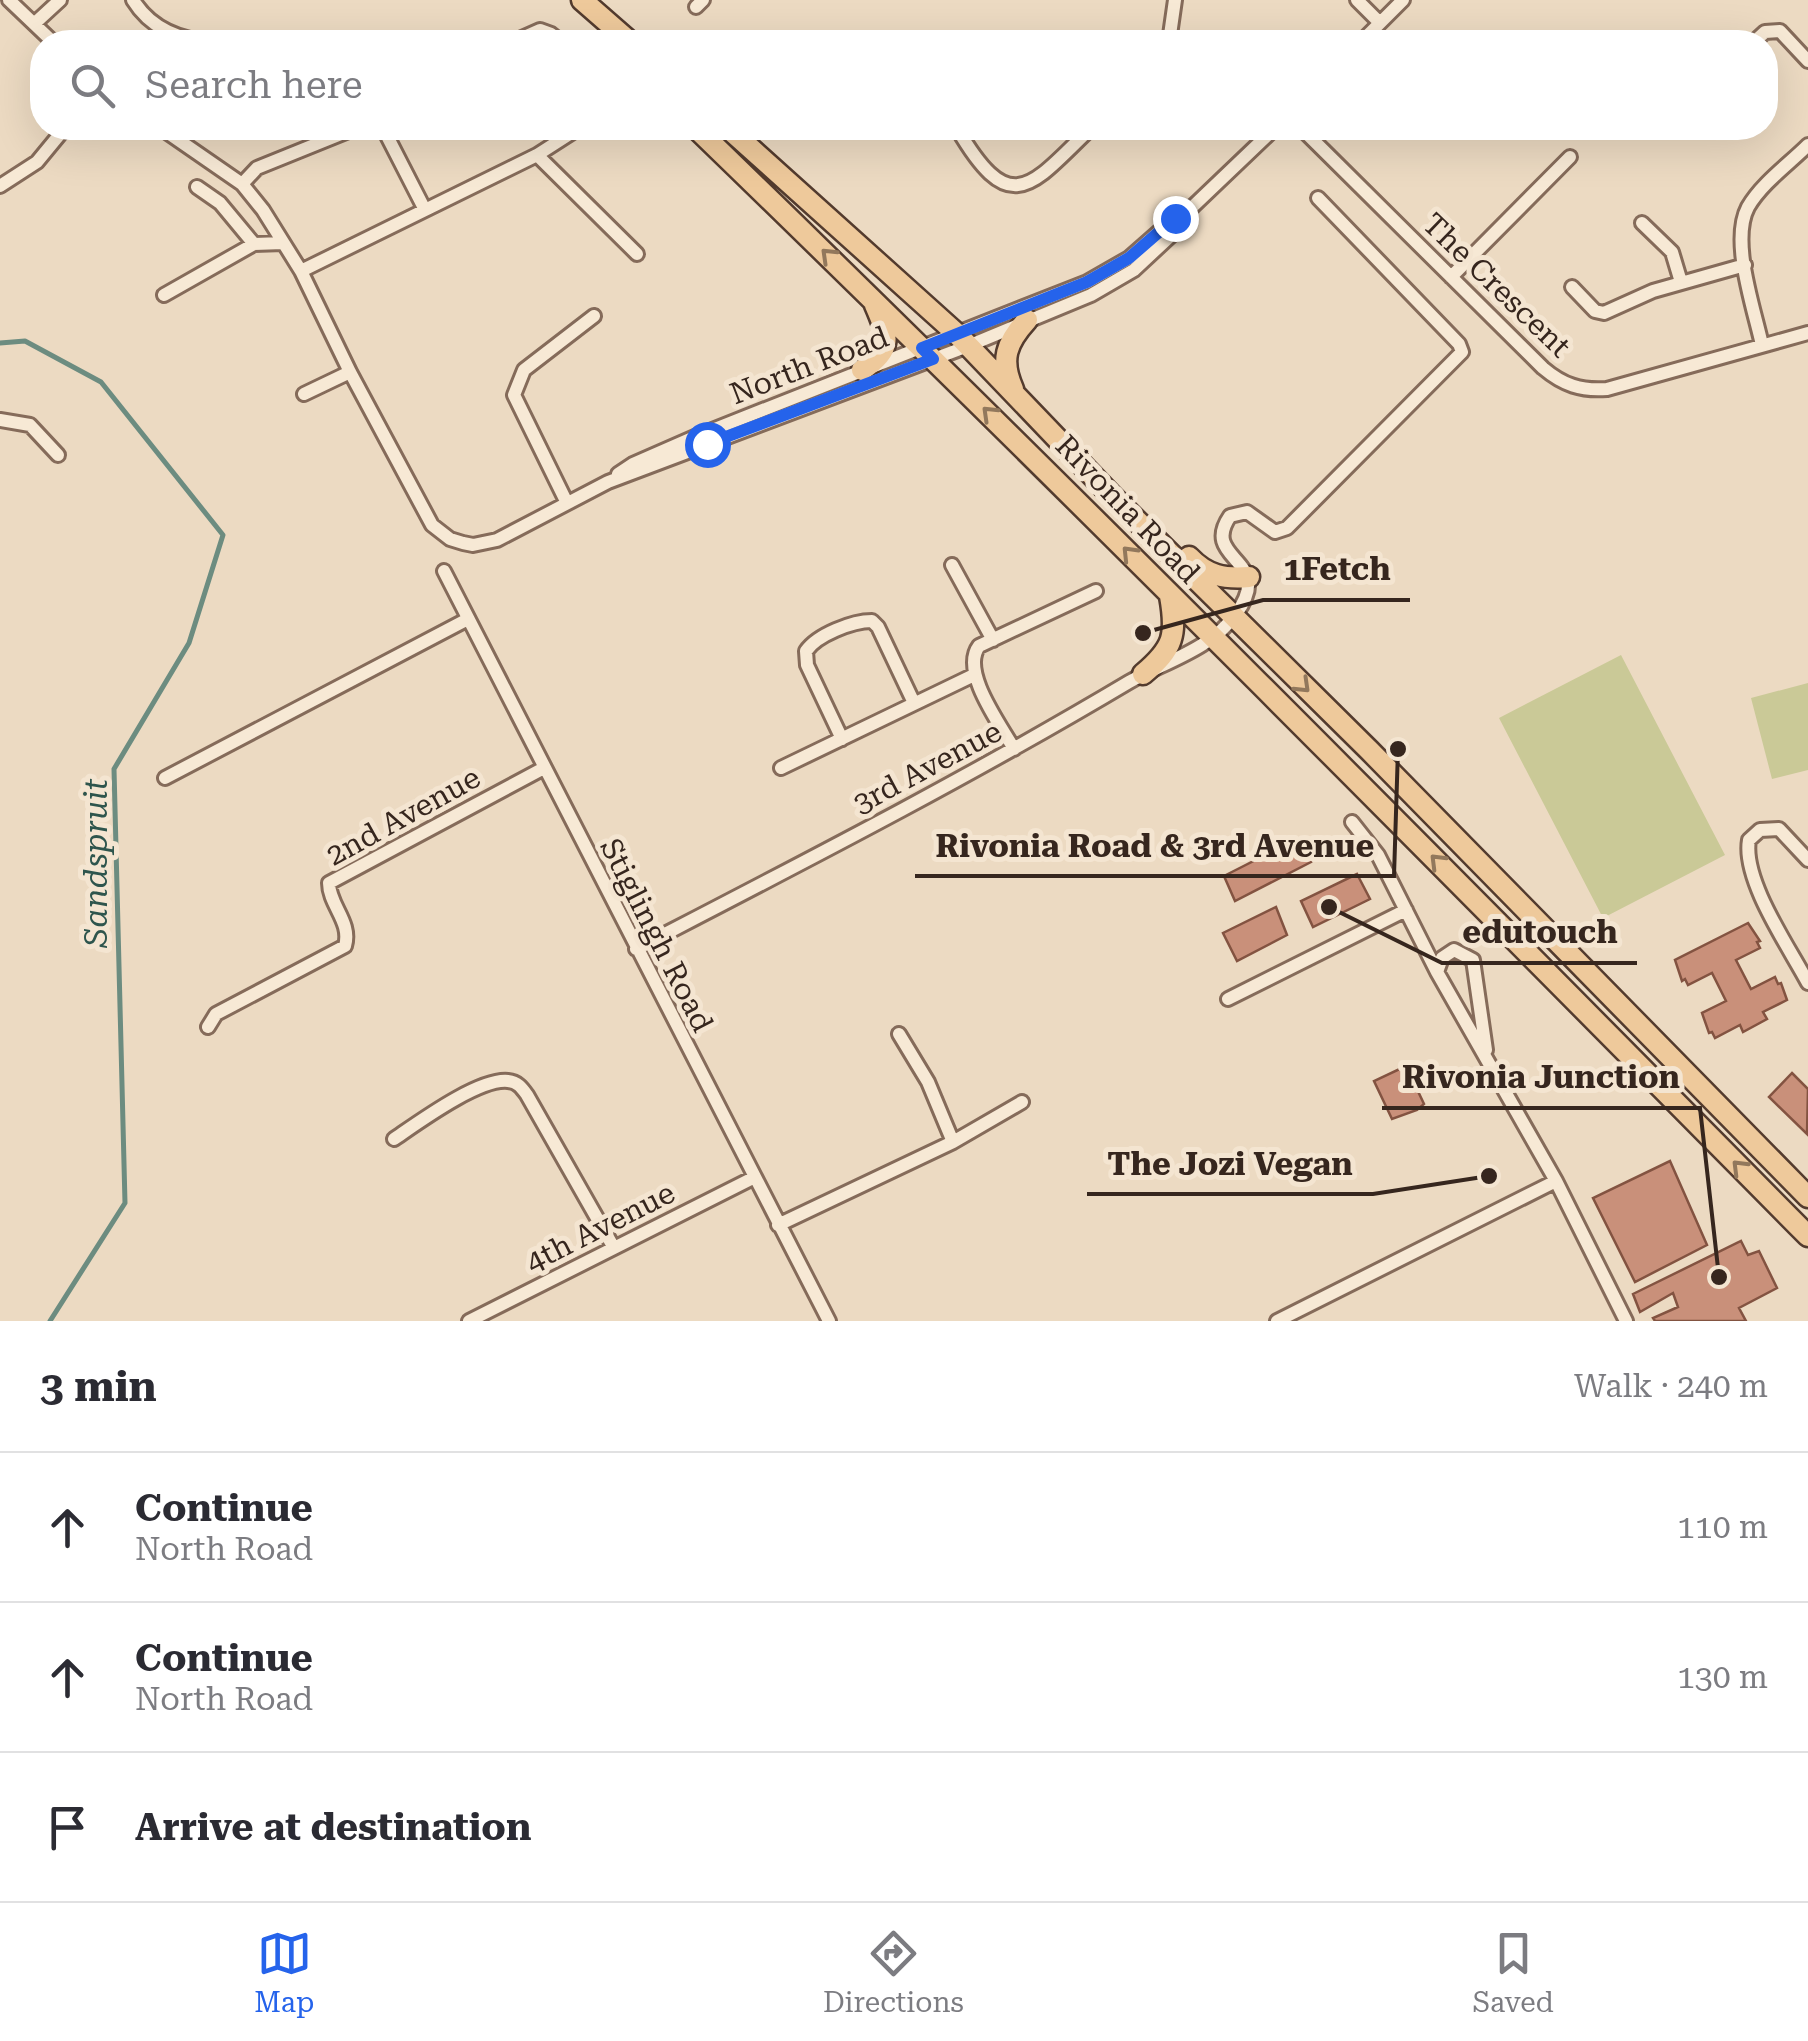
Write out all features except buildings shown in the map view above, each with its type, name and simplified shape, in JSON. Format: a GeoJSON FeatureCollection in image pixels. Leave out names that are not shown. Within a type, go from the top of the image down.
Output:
{"type":"FeatureCollection","features":[{"type":"Feature","properties":{"kind":"main road"},"geometry":{"type":"LineString","coordinates":[[568,0],[599,30]]}},
{"type":"Feature","properties":{"kind":"main road"},"geometry":{"type":"LineString","coordinates":[[582,0],[616,30]]}},
{"type":"Feature","properties":{"kind":"main road","name":"Rivonia Road"},"geometry":{"type":"LineString","coordinates":[[708,140],[1057,478],[1808,1236]]}},
{"type":"Feature","properties":{"kind":"main road","name":"Rivonia Road"},"geometry":{"type":"LineString","coordinates":[[741,140],[962,340],[1808,1196]]}},
{"type":"Feature","properties":{"kind":"main road"},"geometry":{"type":"LineString","coordinates":[[862,370],[878,359],[886,343],[871,297]]}},
{"type":"Feature","properties":{"kind":"main road"},"geometry":{"type":"LineString","coordinates":[[1015,394],[1006,373],[1006,347],[1027,320]]}},
{"type":"Feature","properties":{"kind":"main road"},"geometry":{"type":"LineString","coordinates":[[1114,498],[1138,508],[1205,572],[1222,578],[1250,577]]}},
{"type":"Feature","properties":{"kind":"main road"},"geometry":{"type":"LineString","coordinates":[[1143,674],[1162,658],[1171,643],[1174,622],[1170,596]]}},
{"type":"Feature","properties":{"kind":"street"},"geometry":{"type":"LineString","coordinates":[[9,0],[40,30]]}},
{"type":"Feature","properties":{"kind":"street"},"geometry":{"type":"LineString","coordinates":[[34,24],[60,0]]}},
{"type":"Feature","properties":{"kind":"street"},"geometry":{"type":"LineString","coordinates":[[133,0],[146,16],[166,30]]}},
{"type":"Feature","properties":{"kind":"street"},"geometry":{"type":"LineString","coordinates":[[1171,30],[1175,0]]}},
{"type":"Feature","properties":{"kind":"street"},"geometry":{"type":"LineString","coordinates":[[1357,0],[1380,23]]}},
{"type":"Feature","properties":{"kind":"street"},"geometry":{"type":"LineString","coordinates":[[1373,30],[1403,0]]}},
{"type":"Feature","properties":{"kind":"street"},"geometry":{"type":"LineString","coordinates":[[1778,30],[1808,61]]}},
{"type":"Feature","properties":{"kind":"street"},"geometry":{"type":"LineString","coordinates":[[0,186],[37,162],[56,140]]}},
{"type":"Feature","properties":{"kind":"street"},"geometry":{"type":"LineString","coordinates":[[178,140],[242,184],[263,210],[300,271],[350,372],[304,394]]}},
{"type":"Feature","properties":{"kind":"street"},"geometry":{"type":"LineString","coordinates":[[242,184],[257,168],[326,140]]}},
{"type":"Feature","properties":{"kind":"street"},"geometry":{"type":"LineString","coordinates":[[388,140],[424,208]]}},
{"type":"Feature","properties":{"kind":"street"},"geometry":{"type":"LineString","coordinates":[[300,271],[560,140]]}},
{"type":"Feature","properties":{"kind":"street"},"geometry":{"type":"LineString","coordinates":[[964,140],[986,174],[1006,184],[1022,185],[1043,175],[1079,140]]}},
{"type":"Feature","properties":{"kind":"street","name":"North Road"},"geometry":{"type":"LineString","coordinates":[[350,372],[432,525],[450,539],[463,543],[497,540],[608,482],[962,340],[1087,282],[1129,258],[1186,212],[1263,140]]}},
{"type":"Feature","properties":{"kind":"street","name":"The Crescent"},"geometry":{"type":"LineString","coordinates":[[1314,140],[1551,374],[1583,389],[1630,384],[1808,332]]}},
{"type":"Feature","properties":{"kind":"street"},"geometry":{"type":"LineString","coordinates":[[1762,345],[1741,231],[1748,207],[1808,145]]}},
{"type":"Feature","properties":{"kind":"street"},"geometry":{"type":"LineString","coordinates":[[537,154],[637,254]]}},
{"type":"Feature","properties":{"kind":"street"},"geometry":{"type":"LineString","coordinates":[[1451,277],[1570,157]]}},
{"type":"Feature","properties":{"kind":"street"},"geometry":{"type":"LineString","coordinates":[[197,188],[220,203],[254,244]]}},
{"type":"Feature","properties":{"kind":"street"},"geometry":{"type":"LineString","coordinates":[[1234,618],[1249,594],[1250,577],[1223,542],[1222,534],[1230,516],[1247,512],[1274,532],[1287,528],[1462,352],[1318,198]]}},
{"type":"Feature","properties":{"kind":"street","name":"North Road"},"geometry":{"type":"LineString","coordinates":[[962,340],[1027,320],[1122,279],[1168,239],[1186,212]]}},
{"type":"Feature","properties":{"kind":"street"},"geometry":{"type":"LineString","coordinates":[[1642,223],[1672,252],[1681,282]]}},
{"type":"Feature","properties":{"kind":"street"},"geometry":{"type":"LineString","coordinates":[[164,294],[254,244],[284,242]]}},
{"type":"Feature","properties":{"kind":"street"},"geometry":{"type":"LineString","coordinates":[[1572,287],[1600,313],[1681,282],[1745,265]]}},
{"type":"Feature","properties":{"kind":"street"},"geometry":{"type":"LineString","coordinates":[[567,504],[514,395],[524,370],[594,316]]}},
{"type":"Feature","properties":{"kind":"street","name":"North Road"},"geometry":{"type":"LineString","coordinates":[[608,482],[632,464],[862,370],[928,354]]}},
{"type":"Feature","properties":{"kind":"street"},"geometry":{"type":"LineString","coordinates":[[0,420],[30,425],[58,455]]}},
{"type":"Feature","properties":{"kind":"street"},"geometry":{"type":"LineString","coordinates":[[952,565],[992,640]]}},
{"type":"Feature","properties":{"kind":"street","name":"Stiglingh Road"},"geometry":{"type":"LineString","coordinates":[[444,571],[829,1321]]}},
{"type":"Feature","properties":{"kind":"street"},"geometry":{"type":"LineString","coordinates":[[1014,749],[974,674],[974,652],[1096,591]]}},
{"type":"Feature","properties":{"kind":"street"},"geometry":{"type":"LineString","coordinates":[[165,778],[468,618]]}},
{"type":"Feature","properties":{"kind":"street","name":"3rd Avenue"},"geometry":{"type":"LineString","coordinates":[[636,949],[1215,638],[1234,618]]}},
{"type":"Feature","properties":{"kind":"street"},"geometry":{"type":"LineString","coordinates":[[842,738],[807,665],[806,651],[815,641],[860,621],[872,620],[914,703]]}},
{"type":"Feature","properties":{"kind":"street"},"geometry":{"type":"LineString","coordinates":[[781,768],[974,674]]}},
{"type":"Feature","properties":{"kind":"street","name":"2nd Avenue"},"geometry":{"type":"LineString","coordinates":[[208,1027],[216,1014],[345,946],[346,926],[329,882],[544,768]]}},
{"type":"Feature","properties":{"kind":"street"},"geometry":{"type":"LineString","coordinates":[[1352,822],[1378,856],[1436,972],[1556,1182],[1626,1321]]}},
{"type":"Feature","properties":{"kind":"street"},"geometry":{"type":"LineString","coordinates":[[1808,860],[1779,830],[1760,830],[1749,840],[1748,857],[1757,886],[1808,983]]}},
{"type":"Feature","properties":{"kind":"street"},"geometry":{"type":"LineString","coordinates":[[1228,999],[1406,910]]}},
{"type":"Feature","properties":{"kind":"street"},"geometry":{"type":"LineString","coordinates":[[1436,972],[1442,958],[1454,950],[1473,960],[1486,1056]]}},
{"type":"Feature","properties":{"kind":"street"},"geometry":{"type":"LineString","coordinates":[[899,1034],[928,1082],[952,1142]]}},
{"type":"Feature","properties":{"kind":"street"},"geometry":{"type":"LineString","coordinates":[[394,1139],[482,1086],[515,1082],[527,1095],[614,1248]]}},
{"type":"Feature","properties":{"kind":"street"},"geometry":{"type":"LineString","coordinates":[[778,1224],[952,1142],[1022,1102]]}},
{"type":"Feature","properties":{"kind":"street","name":"4th Avenue"},"geometry":{"type":"LineString","coordinates":[[469,1321],[753,1178]]}},
{"type":"Feature","properties":{"kind":"street"},"geometry":{"type":"LineString","coordinates":[[1277,1321],[1556,1182]]}},
{"type":"Feature","properties":{"kind":"shaded area"},"geometry":{"type":"Polygon","coordinates":[[[1621,655],[1725,855],[1603,918],[1499,718],[1621,655]]]}},
{"type":"Feature","properties":{"kind":"shaded area"},"geometry":{"type":"Polygon","coordinates":[[[1808,683],[1808,770],[1772,779],[1751,698],[1808,683]]]}},
{"type":"Feature","properties":{"kind":"waterway","name":"Sandspruit"},"geometry":{"type":"LineString","coordinates":[[0,343],[25,341],[101,382],[223,535],[189,643],[114,769],[125,1203],[50,1321]]}},
{"type":"Feature","properties":{"kind":"place","name":"1Fetch"},"geometry":{"type":"Point","coordinates":[1143,633]}},
{"type":"Feature","properties":{"kind":"place","name":"Rivonia Road & 3rd Avenue"},"geometry":{"type":"Point","coordinates":[1398,749]}},
{"type":"Feature","properties":{"kind":"place","name":"edutouch"},"geometry":{"type":"Point","coordinates":[1329,907]}},
{"type":"Feature","properties":{"kind":"place","name":"The Jozi Vegan"},"geometry":{"type":"Point","coordinates":[1489,1176]}},
{"type":"Feature","properties":{"kind":"place","name":"Rivonia Junction"},"geometry":{"type":"Point","coordinates":[1719,1277]}},
{"type":"Feature","properties":{"kind":"route"},"geometry":{"type":"LineString","coordinates":[[707,444],[933,359],[922,348],[1087,282],[1129,258],[1175,218]]}}]}
